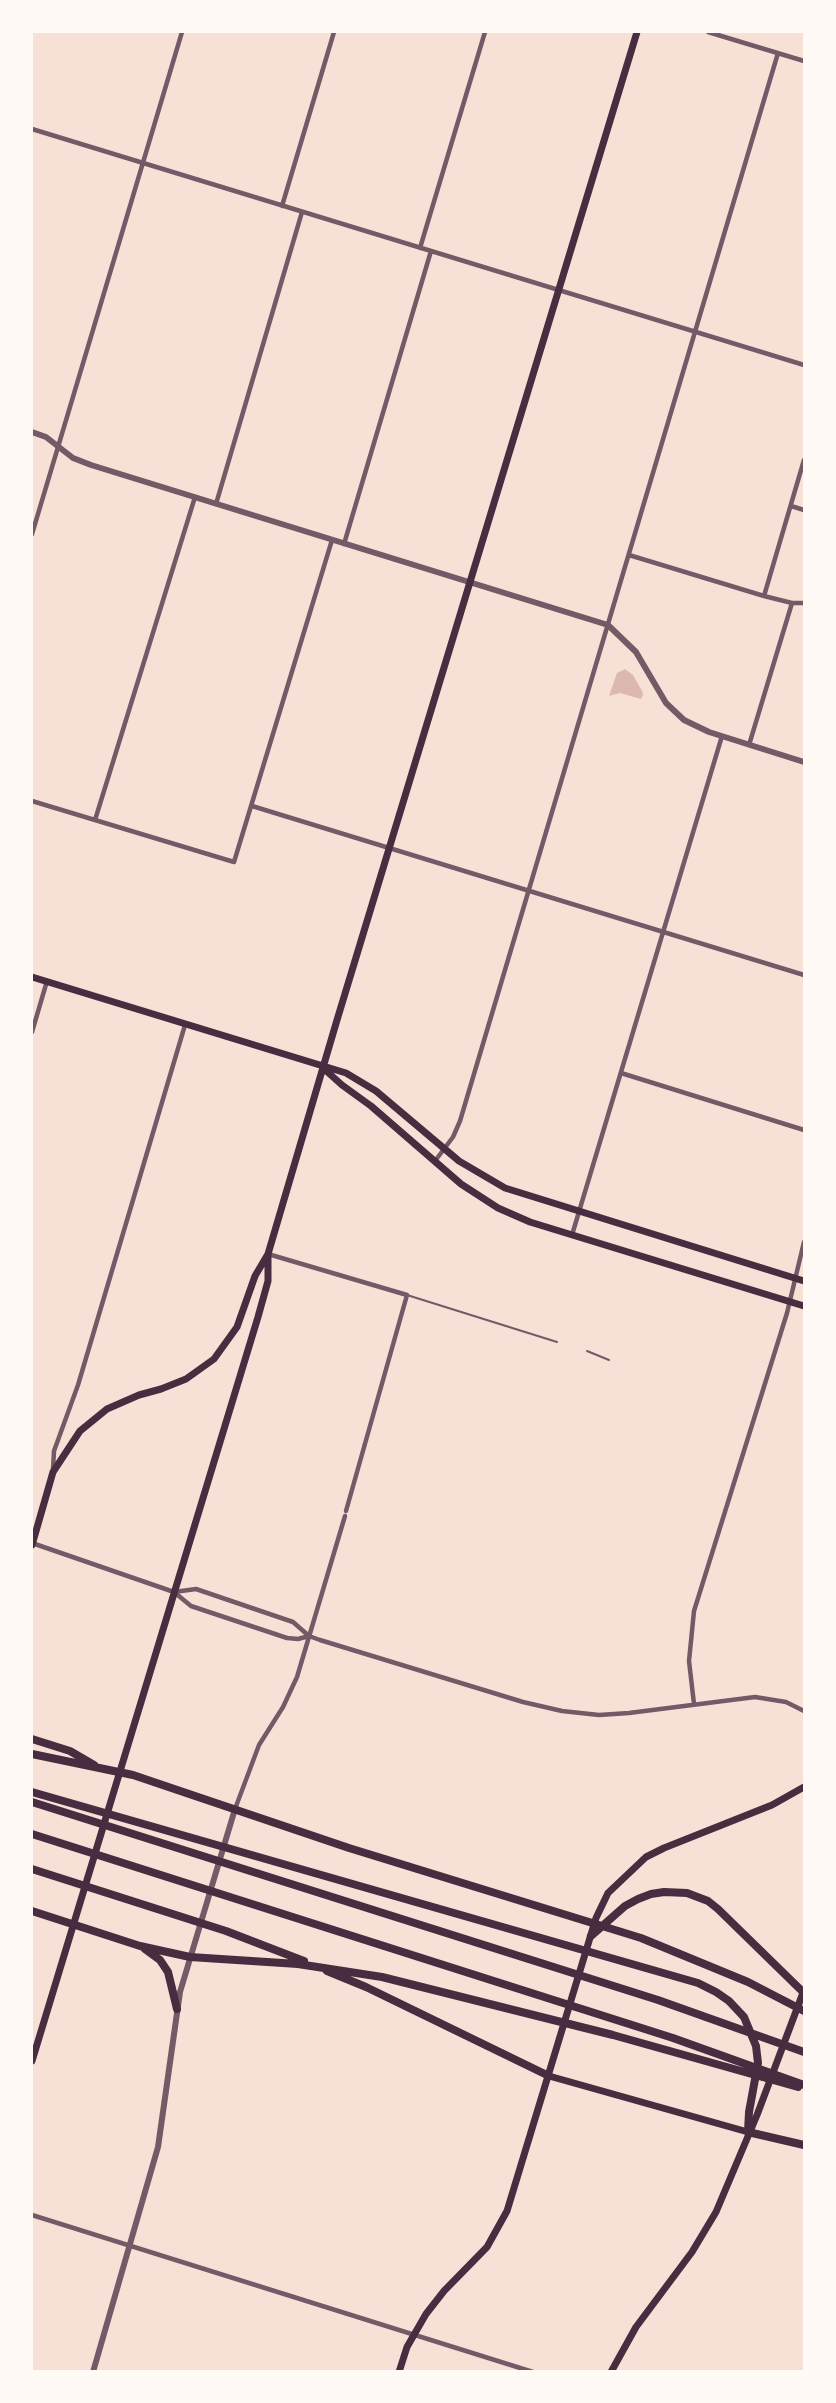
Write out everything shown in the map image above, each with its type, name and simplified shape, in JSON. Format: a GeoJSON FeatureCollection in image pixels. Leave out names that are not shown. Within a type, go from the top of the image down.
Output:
{"type":"FeatureCollection","features":[{"type":"Feature","properties":{"kind":"highway"},"geometry":{"type":"LineString","coordinates":[[32,1739],[70,1751],[103,1769]]}},
{"type":"Feature","properties":{"kind":"highway"},"geometry":{"type":"LineString","coordinates":[[32,1754],[121,1773],[236,1809],[348,1848],[641,1938],[748,1982],[804,2011]]}},
{"type":"Feature","properties":{"kind":"highway"},"geometry":{"type":"LineString","coordinates":[[32,1792],[698,1983],[729,2001],[748,2024],[756,2046],[757,2074],[753,2114],[748,2132],[804,2145]]}},
{"type":"Feature","properties":{"kind":"highway"},"geometry":{"type":"LineString","coordinates":[[32,1802],[657,2000],[804,2052]]}},
{"type":"Feature","properties":{"kind":"highway"},"geometry":{"type":"LineString","coordinates":[[32,1834],[673,2038],[804,2087]]}},
{"type":"Feature","properties":{"kind":"highway"},"geometry":{"type":"LineString","coordinates":[[32,1869],[226,1931],[286,1954],[366,1987],[549,2076]]}},
{"type":"Feature","properties":{"kind":"highway"},"geometry":{"type":"LineString","coordinates":[[591,1936],[625,1906],[651,1894],[687,1893],[699,1897],[725,1916],[804,1992]]}},
{"type":"Feature","properties":{"kind":"highway"},"geometry":{"type":"LineString","coordinates":[[32,1911],[140,1946],[190,1956],[324,1967],[410,1983],[804,2087]]}},
{"type":"Feature","properties":{"kind":"highway"},"geometry":{"type":"LineString","coordinates":[[140,1946],[154,1954],[165,1965],[171,1980],[177,2009]]}},
{"type":"Feature","properties":{"kind":"main road"},"geometry":{"type":"LineString","coordinates":[[32,1544],[53,1472],[80,1431],[108,1409],[186,1379],[214,1359],[237,1327],[255,1276],[268,1254],[469,582],[637,32]]}},
{"type":"Feature","properties":{"kind":"main road"},"geometry":{"type":"LineString","coordinates":[[32,977],[323,1068],[346,1073],[366,1084],[416,1122],[472,1170],[493,1182],[579,1213],[804,1281]]}},
{"type":"Feature","properties":{"kind":"main road"},"geometry":{"type":"LineString","coordinates":[[323,1068],[372,1106],[472,1192],[498,1208],[530,1222],[804,1306]]}},
{"type":"Feature","properties":{"kind":"main road"},"geometry":{"type":"LineString","coordinates":[[32,2061],[268,1281],[268,1254]]}},
{"type":"Feature","properties":{"kind":"main road"},"geometry":{"type":"LineString","coordinates":[[399,2372],[414,2334],[436,2301],[480,2255],[500,2227],[511,2201],[591,1936],[608,1893],[646,1857],[772,1805],[804,1787]]}},
{"type":"Feature","properties":{"kind":"main road"},"geometry":{"type":"LineString","coordinates":[[753,2114],[804,1992]]}},
{"type":"Feature","properties":{"kind":"main road"},"geometry":{"type":"LineString","coordinates":[[549,2076],[748,2132],[723,2196],[705,2232],[683,2266],[636,2327],[611,2372]]}},
{"type":"Feature","properties":{"kind":"street"},"geometry":{"type":"LineString","coordinates":[[32,534],[183,32]]}},
{"type":"Feature","properties":{"kind":"street"},"geometry":{"type":"LineString","coordinates":[[282,206],[334,32]]}},
{"type":"Feature","properties":{"kind":"street"},"geometry":{"type":"LineString","coordinates":[[420,248],[485,32]]}},
{"type":"Feature","properties":{"kind":"street"},"geometry":{"type":"LineString","coordinates":[[708,32],[804,61]]}},
{"type":"Feature","properties":{"kind":"street"},"geometry":{"type":"LineString","coordinates":[[435,1161],[453,1137],[460,1121],[778,53]]}},
{"type":"Feature","properties":{"kind":"street"},"geometry":{"type":"LineString","coordinates":[[32,129],[804,365]]}},
{"type":"Feature","properties":{"kind":"street"},"geometry":{"type":"LineString","coordinates":[[216,504],[302,212]]}},
{"type":"Feature","properties":{"kind":"street"},"geometry":{"type":"LineString","coordinates":[[344,544],[431,251]]}},
{"type":"Feature","properties":{"kind":"street"},"geometry":{"type":"LineString","coordinates":[[32,432],[46,436],[73,458],[91,465],[608,625],[636,652],[658,691],[674,711],[696,726],[804,762]]}},
{"type":"Feature","properties":{"kind":"street"},"geometry":{"type":"LineString","coordinates":[[764,596],[804,460]]}},
{"type":"Feature","properties":{"kind":"street"},"geometry":{"type":"LineString","coordinates":[[96,820],[195,497]]}},
{"type":"Feature","properties":{"kind":"street"},"geometry":{"type":"LineString","coordinates":[[791,506],[804,510]]}},
{"type":"Feature","properties":{"kind":"street"},"geometry":{"type":"LineString","coordinates":[[32,801],[234,862],[332,540]]}},
{"type":"Feature","properties":{"kind":"street"},"geometry":{"type":"LineString","coordinates":[[629,555],[764,596],[792,603],[804,603]]}},
{"type":"Feature","properties":{"kind":"street"},"geometry":{"type":"LineString","coordinates":[[749,744],[792,603]]}},
{"type":"Feature","properties":{"kind":"street"},"geometry":{"type":"LineString","coordinates":[[572,1235],[722,736]]}},
{"type":"Feature","properties":{"kind":"street"},"geometry":{"type":"LineString","coordinates":[[252,806],[804,975]]}},
{"type":"Feature","properties":{"kind":"street"},"geometry":{"type":"LineString","coordinates":[[32,1032],[47,981]]}},
{"type":"Feature","properties":{"kind":"street"},"geometry":{"type":"LineString","coordinates":[[53,1472],[54,1451],[78,1385],[185,1025]]}},
{"type":"Feature","properties":{"kind":"street"},"geometry":{"type":"LineString","coordinates":[[621,1073],[804,1130]]}},
{"type":"Feature","properties":{"kind":"street"},"geometry":{"type":"LineString","coordinates":[[694,1704],[689,1660],[694,1611],[790,1302],[804,1242]]}},
{"type":"Feature","properties":{"kind":"street"},"geometry":{"type":"LineString","coordinates":[[93,2372],[158,2147],[167,2096],[177,2009],[190,1956],[236,1809],[259,1745],[293,1687],[346,1513],[407,1295],[268,1254]]}},
{"type":"Feature","properties":{"kind":"street"},"geometry":{"type":"LineString","coordinates":[[32,1544],[174,1592],[191,1606],[287,1638],[298,1639],[309,1636]]}},
{"type":"Feature","properties":{"kind":"street"},"geometry":{"type":"LineString","coordinates":[[174,1592],[196,1589],[293,1622],[309,1636],[483,1690],[562,1711],[599,1715],[629,1713],[755,1697],[786,1702],[804,1711]]}},
{"type":"Feature","properties":{"kind":"street"},"geometry":{"type":"LineString","coordinates":[[32,2216],[533,2372]]}},
{"type":"Feature","properties":{"kind":"lane"},"geometry":{"type":"LineString","coordinates":[[407,1295],[557,1342]]}},
{"type":"Feature","properties":{"kind":"lane"},"geometry":{"type":"LineString","coordinates":[[587,1351],[609,1360]]}},
{"type":"Feature","properties":{"kind":"shaded area"},"geometry":{"type":"Polygon","coordinates":[[[625,669],[633,675],[642,691],[641,699],[620,693],[609,696],[617,673],[625,669]]]}}]}
